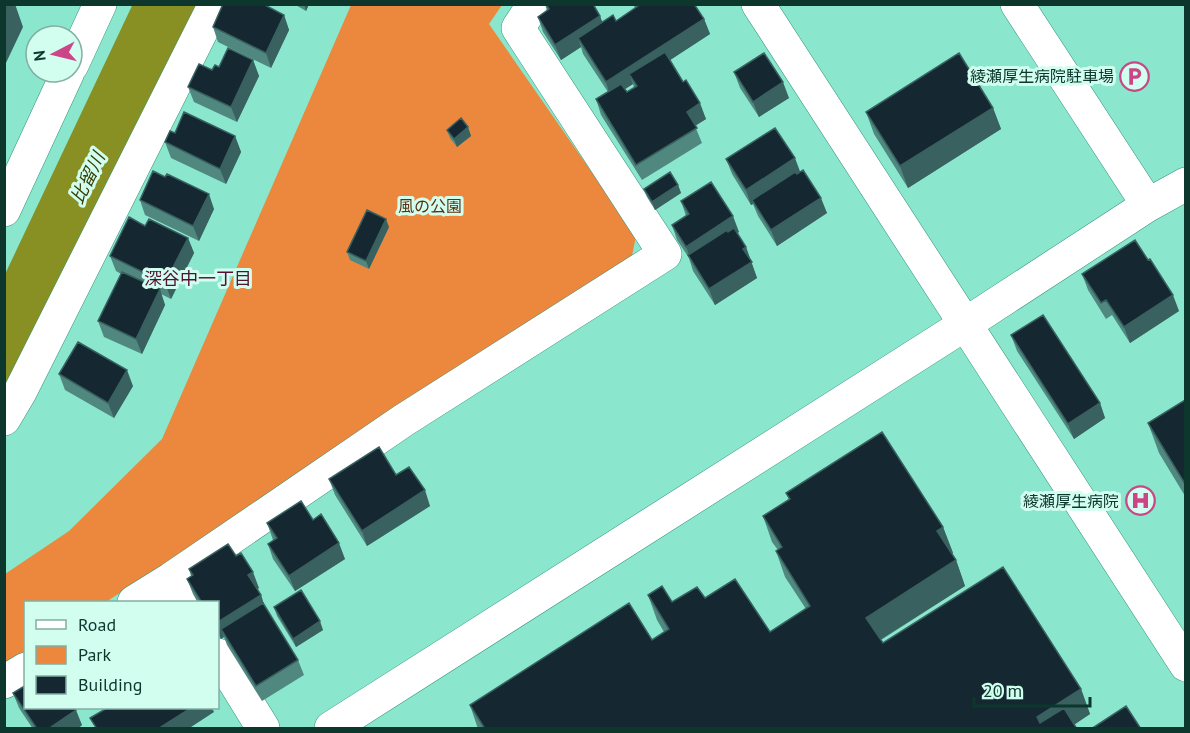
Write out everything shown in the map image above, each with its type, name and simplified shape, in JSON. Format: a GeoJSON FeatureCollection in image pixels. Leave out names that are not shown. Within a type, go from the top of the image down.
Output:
{"type":"FeatureCollection","features":[{"type":"Feature","properties":{"kind":"street"},"geometry":{"type":"LineString","coordinates":[[84,38],[100,4]]}},
{"type":"Feature","properties":{"kind":"street"},"geometry":{"type":"LineString","coordinates":[[4,419],[26,381],[215,4]]}},
{"type":"Feature","properties":{"kind":"street"},"geometry":{"type":"LineString","coordinates":[[141,601],[178,591],[404,420],[665,254],[518,28],[534,4]]}},
{"type":"Feature","properties":{"kind":"street"},"geometry":{"type":"LineString","coordinates":[[758,4],[1185,665]]}},
{"type":"Feature","properties":{"kind":"street"},"geometry":{"type":"LineString","coordinates":[[1017,4],[1148,205]]}},
{"type":"Feature","properties":{"kind":"street"},"geometry":{"type":"LineString","coordinates":[[4,210],[62,84]]}},
{"type":"Feature","properties":{"kind":"street"},"geometry":{"type":"LineString","coordinates":[[331,729],[1148,205],[1185,184]]}},
{"type":"Feature","properties":{"kind":"street"},"geometry":{"type":"LineString","coordinates":[[219,657],[263,729]]}},
{"type":"Feature","properties":{"kind":"street"},"geometry":{"type":"LineString","coordinates":[[4,682],[24,670]]}},
{"type":"Feature","properties":{"kind":"green space","name":"風の公園"},"geometry":{"type":"Polygon","coordinates":[[[351,5],[502,5],[489,24],[636,236],[632,256],[108,601],[24,601],[24,652],[5,664],[5,574],[69,531],[162,439],[351,5]]]}},
{"type":"Feature","properties":{"kind":"building"},"geometry":{"type":"Polygon","coordinates":[[[223,4],[263,4],[284,15],[266,53],[213,27],[223,4]]]}},
{"type":"Feature","properties":{"kind":"building"},"geometry":{"type":"Polygon","coordinates":[[[546,4],[593,4],[600,16],[555,45],[538,17],[549,9],[546,4]]]}},
{"type":"Feature","properties":{"kind":"building"},"geometry":{"type":"Polygon","coordinates":[[[641,4],[694,4],[704,19],[606,82],[578,38],[613,15],[616,21],[641,4]]]}},
{"type":"Feature","properties":{"kind":"building"},"geometry":{"type":"Polygon","coordinates":[[[228,48],[253,60],[231,107],[188,87],[199,64],[212,70],[215,65],[219,67],[228,48]]]}},
{"type":"Feature","properties":{"kind":"building"},"geometry":{"type":"Polygon","coordinates":[[[665,52],[683,82],[686,80],[700,103],[687,112],[697,128],[636,165],[596,99],[621,84],[627,92],[637,86],[629,74],[665,52]]]}},
{"type":"Feature","properties":{"kind":"building"},"geometry":{"type":"Polygon","coordinates":[[[764,53],[783,82],[753,102],[734,72],[764,53]]]}},
{"type":"Feature","properties":{"kind":"building"},"geometry":{"type":"Polygon","coordinates":[[[959,53],[993,108],[900,166],[866,112],[959,53]]]}},
{"type":"Feature","properties":{"kind":"building"},"geometry":{"type":"Polygon","coordinates":[[[184,112],[235,136],[220,169],[165,142],[170,131],[175,133],[184,112]]]}},
{"type":"Feature","properties":{"kind":"building"},"geometry":{"type":"Polygon","coordinates":[[[461,118],[468,127],[454,139],[447,130],[461,118]]]}},
{"type":"Feature","properties":{"kind":"building"},"geometry":{"type":"Polygon","coordinates":[[[775,128],[795,158],[746,190],[726,159],[775,128]]]}},
{"type":"Feature","properties":{"kind":"building"},"geometry":{"type":"Polygon","coordinates":[[[803,170],[821,198],[771,230],[752,200],[795,172],[797,174],[803,170]]]}},
{"type":"Feature","properties":{"kind":"building"},"geometry":{"type":"Polygon","coordinates":[[[153,171],[165,177],[167,174],[209,194],[193,226],[140,200],[153,171]]]}},
{"type":"Feature","properties":{"kind":"building"},"geometry":{"type":"Polygon","coordinates":[[[670,172],[678,185],[652,202],[644,189],[670,172]]]}},
{"type":"Feature","properties":{"kind":"building"},"geometry":{"type":"Polygon","coordinates":[[[711,182],[733,216],[686,247],[672,225],[689,214],[681,201],[711,182]]]}},
{"type":"Feature","properties":{"kind":"building"},"geometry":{"type":"Polygon","coordinates":[[[367,210],[386,219],[366,261],[347,252],[367,210]]]}},
{"type":"Feature","properties":{"kind":"building"},"geometry":{"type":"Polygon","coordinates":[[[129,217],[145,226],[149,219],[188,238],[165,283],[110,256],[129,217]]]}},
{"type":"Feature","properties":{"kind":"building"},"geometry":{"type":"Polygon","coordinates":[[[734,228],[746,247],[743,249],[752,262],[709,289],[688,255],[727,230],[728,232],[734,228]]]}},
{"type":"Feature","properties":{"kind":"building"},"geometry":{"type":"Polygon","coordinates":[[[1135,240],[1173,295],[1124,327],[1106,300],[1101,303],[1082,274],[1135,240]]]}},
{"type":"Feature","properties":{"kind":"building"},"geometry":{"type":"Polygon","coordinates":[[[122,272],[160,289],[136,339],[98,321],[122,272]]]}},
{"type":"Feature","properties":{"kind":"building"},"geometry":{"type":"Polygon","coordinates":[[[1043,315],[1100,403],[1068,424],[1011,335],[1043,315]]]}},
{"type":"Feature","properties":{"kind":"building"},"geometry":{"type":"Polygon","coordinates":[[[78,342],[127,370],[108,403],[59,374],[78,342]]]}},
{"type":"Feature","properties":{"kind":"building"},"geometry":{"type":"Polygon","coordinates":[[[1185,400],[1185,484],[1148,423],[1185,400]]]}},
{"type":"Feature","properties":{"kind":"building"},"geometry":{"type":"Polygon","coordinates":[[[882,432],[943,527],[937,531],[956,560],[866,618],[883,643],[1003,567],[1081,689],[1037,717],[1040,723],[1064,708],[1077,729],[485,729],[470,705],[629,603],[652,640],[669,629],[648,595],[662,586],[672,602],[697,587],[705,598],[735,579],[770,632],[810,606],[776,551],[782,547],[763,516],[790,499],[786,493],[882,432]]]}},
{"type":"Feature","properties":{"kind":"building"},"geometry":{"type":"Polygon","coordinates":[[[379,447],[396,475],[409,467],[425,490],[362,531],[329,479],[379,447]]]}},
{"type":"Feature","properties":{"kind":"building"},"geometry":{"type":"Polygon","coordinates":[[[301,501],[313,520],[321,514],[339,543],[289,576],[268,544],[277,538],[267,523],[301,501]]]}},
{"type":"Feature","properties":{"kind":"building"},"geometry":{"type":"Polygon","coordinates":[[[228,544],[236,556],[241,553],[253,572],[248,575],[261,595],[219,621],[219,601],[201,601],[187,579],[193,575],[189,569],[228,544]]]}},
{"type":"Feature","properties":{"kind":"building"},"geometry":{"type":"Polygon","coordinates":[[[301,590],[320,621],[293,639],[274,607],[301,590]]]}},
{"type":"Feature","properties":{"kind":"building"},"geometry":{"type":"Polygon","coordinates":[[[263,603],[298,660],[256,686],[221,629],[263,603]]]}},
{"type":"Feature","properties":{"kind":"building"},"geometry":{"type":"Polygon","coordinates":[[[24,686],[24,709],[76,710],[48,729],[37,729],[13,693],[24,686]]]}},
{"type":"Feature","properties":{"kind":"building"},"geometry":{"type":"Polygon","coordinates":[[[1126,706],[1141,729],[1091,729],[1126,706]]]}},
{"type":"Feature","properties":{"kind":"building"},"geometry":{"type":"Polygon","coordinates":[[[105,709],[189,709],[158,729],[97,729],[90,718],[105,709]]]}},
{"type":"Feature","properties":{"kind":"waterway","name":"比留川"},"geometry":{"type":"LineString","coordinates":[[4,352],[13,338],[171,4]]}},
{"type":"Feature","properties":{"kind":"place","name":"綾瀬厚生病院駐車場"},"geometry":{"type":"Point","coordinates":[1135,76]}},
{"type":"Feature","properties":{"kind":"place","name":"綾瀬厚生病院"},"geometry":{"type":"Point","coordinates":[1140,501]}},
{"type":"Feature","properties":{"kind":"district","name":"深谷中一丁目"},"geometry":{"type":"Point","coordinates":[198,279]}}]}
